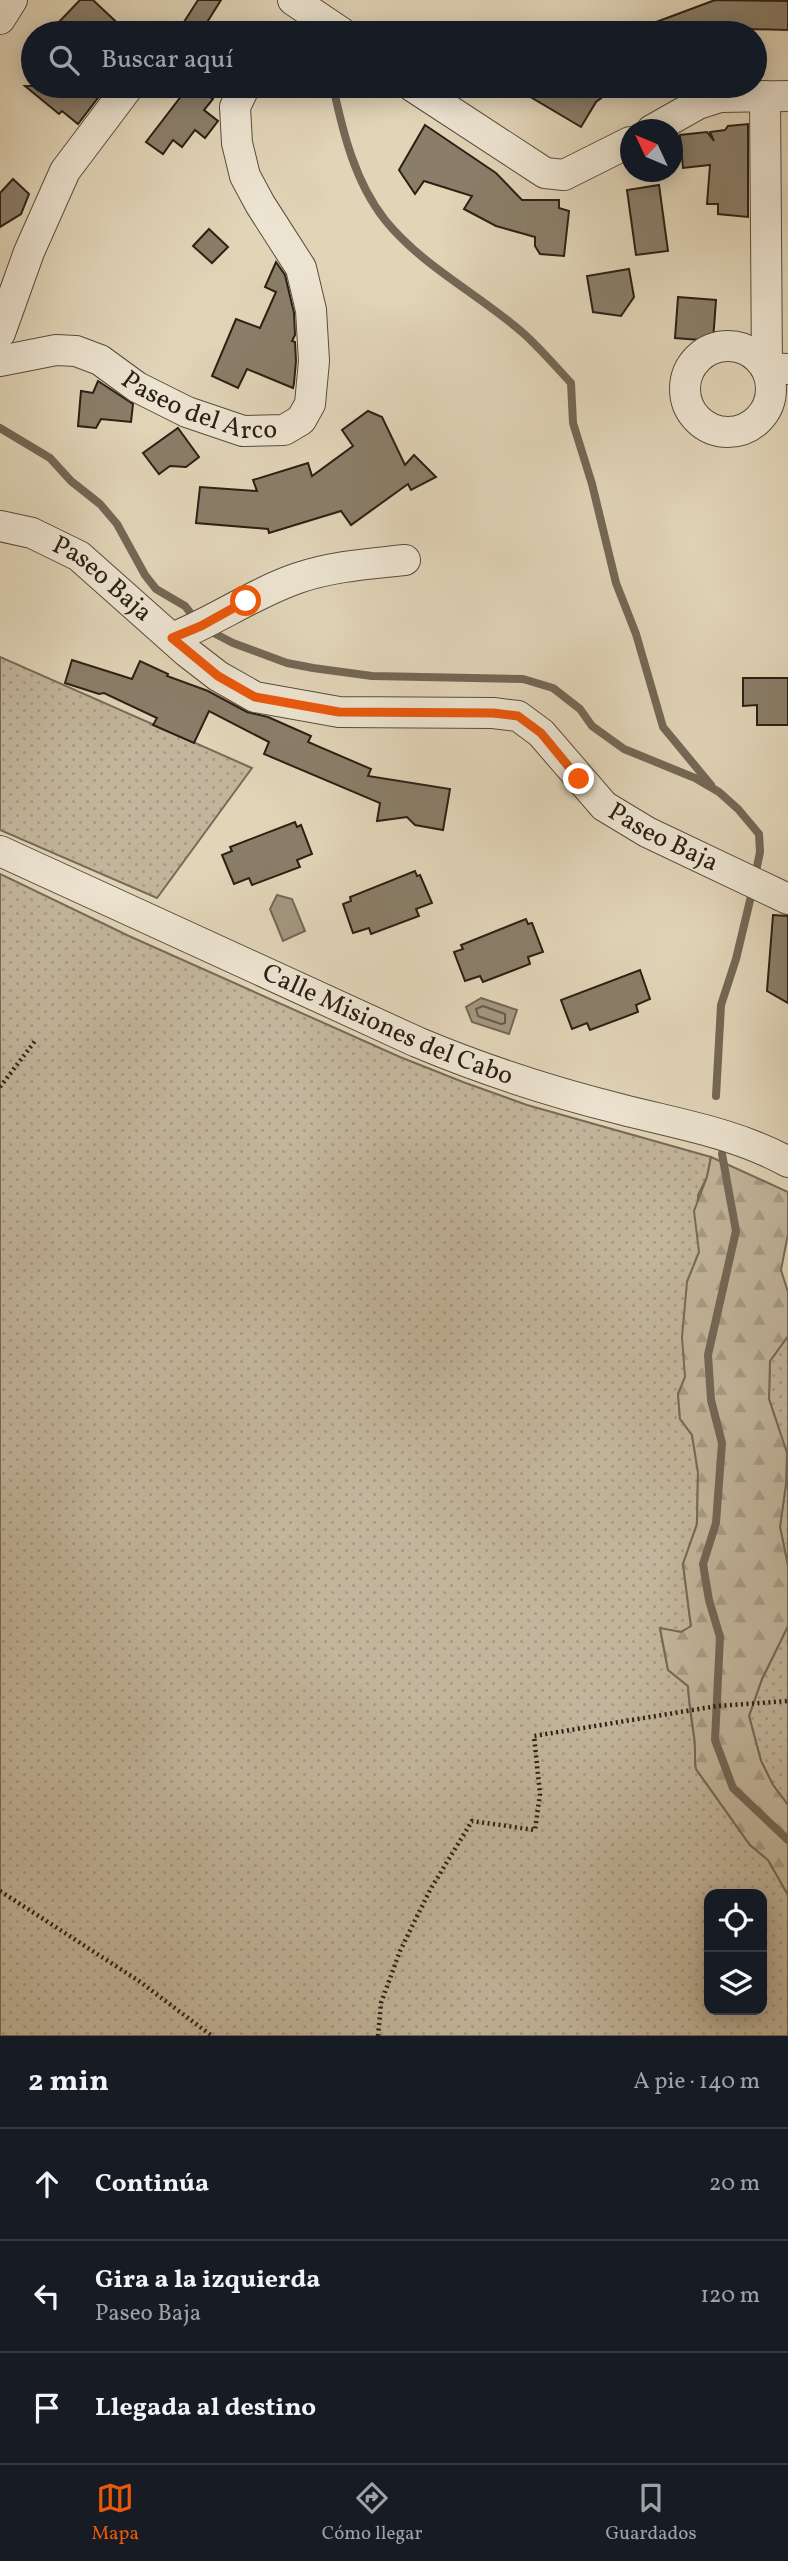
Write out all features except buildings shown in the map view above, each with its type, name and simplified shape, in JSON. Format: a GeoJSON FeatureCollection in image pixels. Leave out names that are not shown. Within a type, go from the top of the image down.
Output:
{"type":"FeatureCollection","features":[{"type":"Feature","properties":{"kind":"street"},"geometry":{"type":"LineString","coordinates":[[0,19],[12,0]]}},
{"type":"Feature","properties":{"kind":"street"},"geometry":{"type":"LineString","coordinates":[[293,0],[316,21]]}},
{"type":"Feature","properties":{"kind":"street"},"geometry":{"type":"LineString","coordinates":[[776,96],[777,369]]}},
{"type":"Feature","properties":{"kind":"street"},"geometry":{"type":"LineString","coordinates":[[0,333],[29,252],[65,171],[120,98]]}},
{"type":"Feature","properties":{"kind":"street","name":"Paseo del Arco"},"geometry":{"type":"LineString","coordinates":[[0,361],[56,350],[76,351],[100,360],[137,387],[187,412],[243,431],[284,430],[300,420],[310,404],[314,361],[311,310],[301,268],[245,176],[237,143],[235,107],[239,98]]}},
{"type":"Feature","properties":{"kind":"street"},"geometry":{"type":"LineString","coordinates":[[430,98],[545,173],[564,175],[620,147]]}},
{"type":"Feature","properties":{"kind":"street"},"geometry":{"type":"LineString","coordinates":[[671,119],[698,104],[717,98]]}},
{"type":"Feature","properties":{"kind":"street","name":"Paseo Baja"},"geometry":{"type":"LineString","coordinates":[[0,526],[32,533],[79,556],[218,676],[255,697],[339,712],[493,713],[518,716],[541,733],[604,806],[647,832],[788,899]]}},
{"type":"Feature","properties":{"kind":"street"},"geometry":{"type":"LineString","coordinates":[[172,638],[298,578],[345,566],[405,560]]}},
{"type":"Feature","properties":{"kind":"street","name":"Calle Misiones del Cabo"},"geometry":{"type":"LineString","coordinates":[[0,851],[483,1070],[542,1089],[722,1134],[788,1162]]}},
{"type":"Feature","properties":{"kind":"path"},"geometry":{"type":"LineString","coordinates":[[0,1087],[35,1041]]}},
{"type":"Feature","properties":{"kind":"path"},"geometry":{"type":"LineString","coordinates":[[377,2036],[381,2003],[400,1951],[430,1890],[472,1821],[535,1830],[540,1794],[534,1736],[717,1706],[788,1701]]}},
{"type":"Feature","properties":{"kind":"path"},"geometry":{"type":"LineString","coordinates":[[0,1891],[139,1981],[212,2036]]}},
{"type":"Feature","properties":{"kind":"green space"},"geometry":{"type":"Polygon","coordinates":[[[0,657],[252,768],[157,898],[0,830],[0,657]]]}},
{"type":"Feature","properties":{"kind":"green space"},"geometry":{"type":"Polygon","coordinates":[[[0,874],[129,936],[400,1057],[527,1105],[711,1157],[707,1177],[698,1195],[699,1252],[687,1282],[685,1378],[678,1394],[680,1419],[692,1435],[698,1472],[697,1524],[683,1564],[691,1627],[681,1632],[660,1629],[668,1670],[688,1686],[696,1769],[750,1845],[768,1860],[788,1895],[788,2036],[0,2036],[0,874]]]}},
{"type":"Feature","properties":{"kind":"green space"},"geometry":{"type":"Polygon","coordinates":[[[711,1157],[788,1192],[788,1234],[781,1270],[788,1292],[788,1336],[770,1361],[769,1399],[787,1453],[780,1527],[788,1566],[788,1626],[762,1679],[749,1716],[761,1761],[773,1785],[788,1805],[788,1895],[768,1860],[750,1845],[696,1769],[688,1686],[668,1670],[660,1628],[681,1632],[691,1626],[683,1564],[697,1524],[698,1472],[692,1435],[680,1419],[678,1394],[685,1377],[682,1337],[687,1282],[699,1252],[694,1211],[707,1177],[711,1157]]]}},
{"type":"Feature","properties":{"kind":"green space"},"geometry":{"type":"Polygon","coordinates":[[[788,1336],[788,1566],[780,1527],[787,1454],[769,1399],[770,1361],[788,1336]]]}},
{"type":"Feature","properties":{"kind":"green space"},"geometry":{"type":"Polygon","coordinates":[[[788,1626],[788,1805],[773,1785],[761,1761],[749,1716],[762,1679],[788,1626]]]}},
{"type":"Feature","properties":{"kind":"water"},"geometry":{"type":"Polygon","coordinates":[[[277,895],[292,899],[305,931],[283,941],[270,909],[277,895]]]}},
{"type":"Feature","properties":{"kind":"water"},"geometry":{"type":"Polygon","coordinates":[[[481,998],[517,1010],[509,1034],[472,1022],[466,1007],[481,998]]]}},
{"type":"Feature","properties":{"kind":"waterway"},"geometry":{"type":"LineString","coordinates":[[336,98],[358,173],[385,220],[416,252],[523,333],[571,383],[573,423],[592,484],[616,583],[636,634],[663,727],[711,785]]}},
{"type":"Feature","properties":{"kind":"waterway"},"geometry":{"type":"LineString","coordinates":[[0,428],[50,458],[71,481],[100,504],[117,524],[145,575],[156,589],[185,606],[197,621]]}},
{"type":"Feature","properties":{"kind":"waterway"},"geometry":{"type":"LineString","coordinates":[[206,629],[233,643],[287,663],[313,668],[372,676],[523,679],[553,688],[580,709],[592,726],[624,749],[695,778],[719,792],[738,809],[759,834],[760,852],[755,876]]}},
{"type":"Feature","properties":{"kind":"waterway"},"geometry":{"type":"LineString","coordinates":[[716,1096],[721,1005],[736,959],[753,888]]}},
{"type":"Feature","properties":{"kind":"waterway"},"geometry":{"type":"LineString","coordinates":[[722,1154],[736,1231],[708,1355],[711,1400],[722,1443],[716,1523],[703,1564],[709,1600],[720,1637],[715,1740],[733,1788],[788,1840]]}},
{"type":"Feature","properties":{"kind":"route"},"geometry":{"type":"LineString","coordinates":[[246,601],[201,626],[172,638],[218,676],[255,697],[339,712],[493,713],[518,716],[541,733],[579,779]]}}]}
